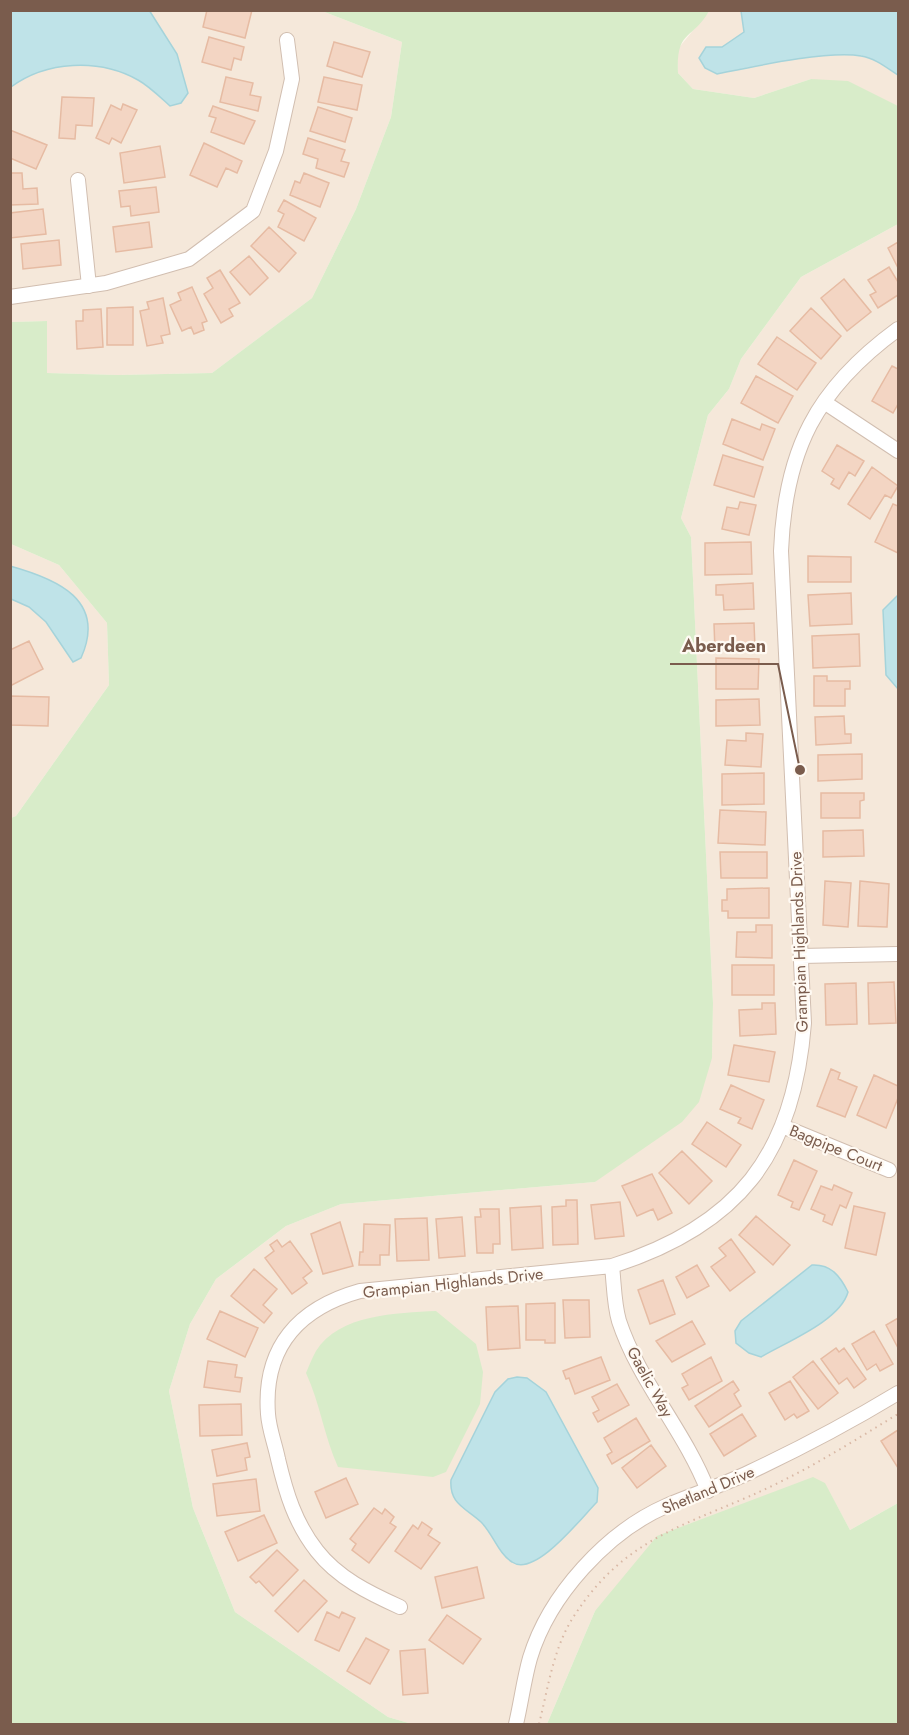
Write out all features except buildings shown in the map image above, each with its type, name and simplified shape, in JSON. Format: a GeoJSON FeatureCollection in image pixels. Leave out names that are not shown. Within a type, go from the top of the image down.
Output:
{"type":"FeatureCollection","features":[{"type":"Feature","properties":{"kind":"street"},"geometry":{"type":"LineString","coordinates":[[10,297],[89,286],[189,259],[253,211],[276,151],[292,79],[286,40]]}},
{"type":"Feature","properties":{"kind":"street"},"geometry":{"type":"LineString","coordinates":[[78,180],[89,286]]}},
{"type":"Feature","properties":{"kind":"street","name":"Grampian Highlands Drive"},"geometry":{"type":"LineString","coordinates":[[400,1607],[367,1592],[338,1572],[318,1552],[303,1532],[288,1502],[268,1415],[269,1381],[275,1359],[290,1331],[311,1311],[333,1299],[360,1291],[612,1266],[677,1242],[707,1222],[739,1194],[759,1170],[782,1126],[801,1066],[804,1023],[781,552],[783,512],[797,452],[824,402],[863,355],[898,329]]}},
{"type":"Feature","properties":{"kind":"street"},"geometry":{"type":"LineString","coordinates":[[824,402],[898,451]]}},
{"type":"Feature","properties":{"kind":"street"},"geometry":{"type":"LineString","coordinates":[[801,956],[898,954]]}},
{"type":"Feature","properties":{"kind":"street","name":"Bagpipe Court"},"geometry":{"type":"LineString","coordinates":[[782,1126],[889,1170]]}},
{"type":"Feature","properties":{"kind":"street","name":"Gaelic Way"},"geometry":{"type":"LineString","coordinates":[[612,1266],[618,1318],[634,1358],[700,1470],[708,1491]]}},
{"type":"Feature","properties":{"kind":"street","name":"Shetland Drive"},"geometry":{"type":"LineString","coordinates":[[516,1725],[531,1657],[551,1612],[579,1575],[616,1536],[665,1506],[708,1491],[843,1426],[898,1393]]}},
{"type":"Feature","properties":{"kind":"path"},"geometry":{"type":"LineString","coordinates":[[539,1725],[557,1650],[573,1617],[600,1582],[632,1552],[666,1531],[780,1482],[898,1414]]}},
{"type":"Feature","properties":{"kind":"shaded area"},"geometry":{"type":"Polygon","coordinates":[[[10,11],[322,11],[402,42],[391,117],[356,209],[312,298],[212,373],[118,375],[46,373],[47,321],[11,322],[10,11]]]}},
{"type":"Feature","properties":{"kind":"shaded area"},"geometry":{"type":"Polygon","coordinates":[[[709,11],[898,11],[898,106],[811,79],[754,98],[693,89],[678,73],[677,50],[709,11]]]}},
{"type":"Feature","properties":{"kind":"shaded area"},"geometry":{"type":"Polygon","coordinates":[[[898,224],[898,1503],[850,1530],[825,1484],[595,1611],[547,1724],[412,1724],[388,1717],[235,1612],[193,1508],[169,1391],[190,1324],[216,1279],[286,1226],[341,1204],[595,1182],[712,1058],[713,1003],[691,537],[681,518],[708,415],[729,389],[741,359],[801,277],[898,224]]]}},
{"type":"Feature","properties":{"kind":"shaded area"},"geometry":{"type":"Polygon","coordinates":[[[11,544],[59,565],[107,623],[109,685],[16,816],[11,818],[11,544]]]}},
{"type":"Feature","properties":{"kind":"green space"},"geometry":{"type":"Polygon","coordinates":[[[322,11],[709,11],[682,42],[680,49],[678,73],[693,89],[754,98],[811,79],[848,81],[898,106],[898,224],[801,277],[741,359],[729,389],[708,415],[681,518],[691,537],[713,1003],[712,1058],[699,1102],[682,1122],[595,1182],[341,1204],[286,1226],[216,1279],[190,1324],[169,1391],[193,1508],[235,1612],[388,1717],[412,1724],[11,1724],[11,818],[16,816],[109,685],[107,623],[59,565],[11,544],[11,322],[47,321],[47,373],[118,375],[212,373],[312,298],[356,209],[391,117],[402,42],[322,11]]]}},
{"type":"Feature","properties":{"kind":"green space"},"geometry":{"type":"Polygon","coordinates":[[[436,1311],[476,1344],[483,1372],[480,1404],[446,1472],[433,1477],[338,1467],[306,1373],[316,1351],[339,1329],[354,1323],[387,1315],[436,1311]]]}},
{"type":"Feature","properties":{"kind":"green space"},"geometry":{"type":"Polygon","coordinates":[[[813,1477],[825,1483],[850,1530],[898,1503],[898,1724],[547,1724],[595,1611],[657,1536],[813,1477]]]}},
{"type":"Feature","properties":{"kind":"water"},"geometry":{"type":"Polygon","coordinates":[[[149,10],[177,54],[188,93],[181,103],[170,106],[138,80],[107,68],[90,66],[56,68],[40,72],[11,87],[11,11],[149,10]]]}},
{"type":"Feature","properties":{"kind":"water"},"geometry":{"type":"Polygon","coordinates":[[[741,11],[898,11],[898,75],[871,59],[847,55],[790,60],[717,74],[705,68],[699,58],[706,47],[722,47],[744,32],[741,11]]]}},
{"type":"Feature","properties":{"kind":"water"},"geometry":{"type":"Polygon","coordinates":[[[10,566],[45,578],[73,595],[82,607],[87,621],[87,638],[81,658],[73,662],[46,622],[29,607],[11,599],[10,566]]]}},
{"type":"Feature","properties":{"kind":"water"},"geometry":{"type":"Polygon","coordinates":[[[898,595],[898,689],[886,675],[883,610],[898,595]]]}},
{"type":"Feature","properties":{"kind":"water"},"geometry":{"type":"Polygon","coordinates":[[[812,1265],[819,1265],[834,1272],[848,1292],[843,1303],[835,1312],[811,1330],[761,1357],[749,1353],[736,1343],[735,1331],[741,1321],[812,1265]]]}},
{"type":"Feature","properties":{"kind":"water"},"geometry":{"type":"Polygon","coordinates":[[[527,1378],[546,1392],[598,1488],[597,1502],[569,1532],[545,1554],[533,1562],[522,1565],[512,1562],[503,1554],[481,1522],[456,1500],[451,1488],[451,1480],[495,1392],[508,1379],[527,1378]]]}},
{"type":"Feature","properties":{"kind":"place","name":"Aberdeen"},"geometry":{"type":"Point","coordinates":[800,770]}}]}
